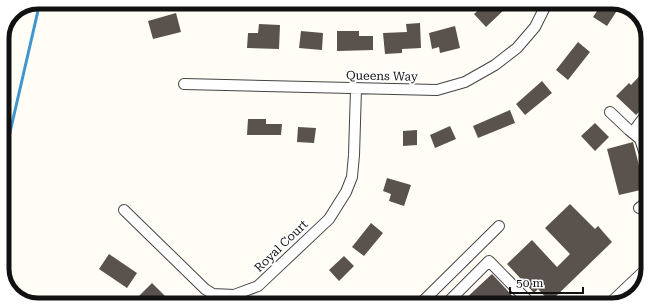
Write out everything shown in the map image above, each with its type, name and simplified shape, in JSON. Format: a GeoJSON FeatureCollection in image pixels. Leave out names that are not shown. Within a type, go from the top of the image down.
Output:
{"type":"FeatureCollection","features":[{"type":"Feature","properties":{"kind":"street","name":"Queens Way"},"geometry":{"type":"LineString","coordinates":[[184,84],[437,90],[465,82],[495,65],[517,48],[535,27],[544,9]]}},
{"type":"Feature","properties":{"kind":"street","name":"Royal Court"},"geometry":{"type":"LineString","coordinates":[[124,210],[205,289],[213,294],[234,295],[258,286],[329,219],[346,192],[352,177],[356,89]]}},
{"type":"Feature","properties":{"kind":"street"},"geometry":{"type":"LineString","coordinates":[[610,112],[633,132],[641,142]]}},
{"type":"Feature","properties":{"kind":"street"},"geometry":{"type":"LineString","coordinates":[[633,132],[641,121]]}},
{"type":"Feature","properties":{"kind":"street"},"geometry":{"type":"LineString","coordinates":[[426,298],[499,226]]}},
{"type":"Feature","properties":{"kind":"street"},"geometry":{"type":"LineString","coordinates":[[452,298],[488,261],[526,298]]}},
{"type":"Feature","properties":{"kind":"street"},"geometry":{"type":"LineString","coordinates":[[616,298],[640,275]]}},
{"type":"Feature","properties":{"kind":"building"},"geometry":{"type":"Polygon","coordinates":[[[480,9],[505,9],[486,27],[474,14],[480,9]]]}},
{"type":"Feature","properties":{"kind":"building"},"geometry":{"type":"Polygon","coordinates":[[[598,9],[617,10],[607,26],[593,17],[598,9]]]}},
{"type":"Feature","properties":{"kind":"building"},"geometry":{"type":"Polygon","coordinates":[[[176,13],[181,32],[153,39],[148,21],[176,13]]]}},
{"type":"Feature","properties":{"kind":"building"},"geometry":{"type":"Polygon","coordinates":[[[420,23],[421,48],[402,49],[402,53],[385,54],[383,33],[407,32],[406,24],[420,23]]]}},
{"type":"Feature","properties":{"kind":"building"},"geometry":{"type":"Polygon","coordinates":[[[259,24],[280,25],[279,49],[247,48],[248,33],[258,33],[259,24]]]}},
{"type":"Feature","properties":{"kind":"building"},"geometry":{"type":"Polygon","coordinates":[[[455,26],[460,48],[440,53],[439,47],[432,49],[429,33],[455,26]]]}},
{"type":"Feature","properties":{"kind":"building"},"geometry":{"type":"Polygon","coordinates":[[[301,31],[323,33],[322,50],[299,48],[301,31]]]}},
{"type":"Feature","properties":{"kind":"building"},"geometry":{"type":"Polygon","coordinates":[[[337,31],[359,31],[359,36],[373,36],[373,50],[337,51],[337,31]]]}},
{"type":"Feature","properties":{"kind":"building"},"geometry":{"type":"Polygon","coordinates":[[[578,42],[590,52],[568,80],[556,70],[578,42]]]}},
{"type":"Feature","properties":{"kind":"building"},"geometry":{"type":"Polygon","coordinates":[[[641,74],[641,110],[636,115],[616,96],[629,83],[631,85],[641,74]]]}},
{"type":"Feature","properties":{"kind":"building"},"geometry":{"type":"Polygon","coordinates":[[[542,81],[552,93],[525,115],[516,104],[542,81]]]}},
{"type":"Feature","properties":{"kind":"building"},"geometry":{"type":"Polygon","coordinates":[[[510,110],[515,123],[478,138],[473,126],[510,110]]]}},
{"type":"Feature","properties":{"kind":"building"},"geometry":{"type":"Polygon","coordinates":[[[248,119],[266,119],[266,124],[282,124],[281,135],[247,135],[248,119]]]}},
{"type":"Feature","properties":{"kind":"building"},"geometry":{"type":"Polygon","coordinates":[[[595,123],[609,137],[595,151],[581,136],[595,123]]]}},
{"type":"Feature","properties":{"kind":"building"},"geometry":{"type":"Polygon","coordinates":[[[450,126],[456,139],[435,148],[430,135],[450,126]]]}},
{"type":"Feature","properties":{"kind":"building"},"geometry":{"type":"Polygon","coordinates":[[[298,127],[316,128],[314,143],[297,142],[298,127]]]}},
{"type":"Feature","properties":{"kind":"building"},"geometry":{"type":"Polygon","coordinates":[[[417,130],[417,145],[403,146],[403,131],[417,130]]]}},
{"type":"Feature","properties":{"kind":"building"},"geometry":{"type":"Polygon","coordinates":[[[633,142],[641,173],[641,190],[619,195],[607,149],[633,142]]]}},
{"type":"Feature","properties":{"kind":"building"},"geometry":{"type":"Polygon","coordinates":[[[387,178],[411,185],[404,206],[389,201],[391,194],[383,191],[387,178]]]}},
{"type":"Feature","properties":{"kind":"building"},"geometry":{"type":"Polygon","coordinates":[[[570,204],[595,229],[598,226],[612,242],[554,298],[546,298],[538,289],[534,293],[507,264],[532,240],[557,267],[570,254],[545,228],[570,204]]]}},
{"type":"Feature","properties":{"kind":"building"},"geometry":{"type":"Polygon","coordinates":[[[371,223],[383,233],[364,256],[352,247],[371,223]]]}},
{"type":"Feature","properties":{"kind":"building"},"geometry":{"type":"Polygon","coordinates":[[[109,254],[137,273],[127,288],[99,269],[109,254]]]}},
{"type":"Feature","properties":{"kind":"building"},"geometry":{"type":"Polygon","coordinates":[[[344,256],[354,266],[339,281],[329,270],[344,256]]]}},
{"type":"Feature","properties":{"kind":"building"},"geometry":{"type":"Polygon","coordinates":[[[492,274],[514,298],[466,298],[492,274]]]}},
{"type":"Feature","properties":{"kind":"building"},"geometry":{"type":"Polygon","coordinates":[[[152,283],[167,298],[137,298],[152,283]]]}},
{"type":"Feature","properties":{"kind":"waterway"},"geometry":{"type":"LineString","coordinates":[[9,137],[38,9]]}}]}
